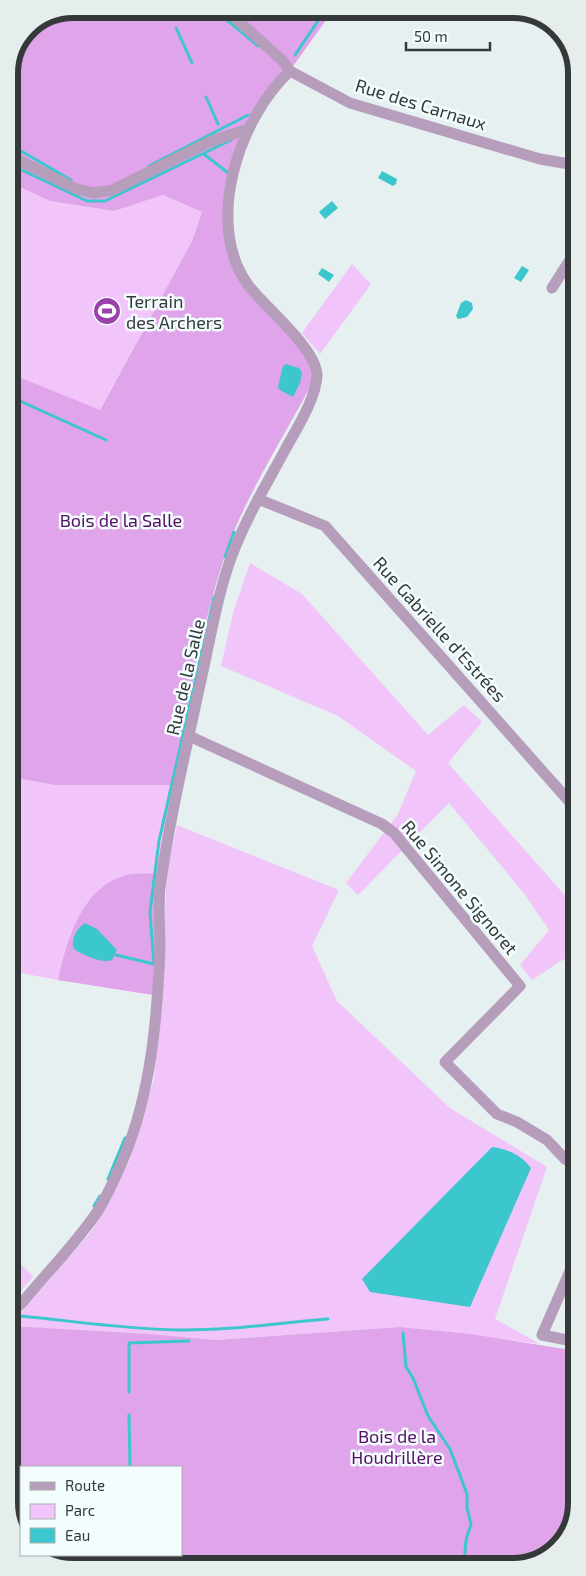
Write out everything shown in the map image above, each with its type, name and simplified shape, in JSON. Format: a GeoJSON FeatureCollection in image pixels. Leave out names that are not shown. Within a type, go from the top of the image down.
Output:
{"type":"FeatureCollection","features":[{"type":"Feature","properties":{"kind":"street","name":"Rue des Carnaux"},"geometry":{"type":"LineString","coordinates":[[235,18],[283,61],[290,70],[350,103],[540,159],[568,164]]}},
{"type":"Feature","properties":{"kind":"street","name":"Rue de la Salle"},"geometry":{"type":"LineString","coordinates":[[18,1305],[100,1207],[122,1161],[143,1102],[149,1073],[156,1006],[160,946],[160,892],[189,736],[231,559],[258,499],[313,393],[317,374],[311,355],[249,286],[235,264],[228,233],[230,199],[236,162],[248,129],[268,97],[290,70]]}},
{"type":"Feature","properties":{"kind":"street"},"geometry":{"type":"LineString","coordinates":[[18,160],[84,192],[104,192],[126,184],[209,142],[248,129]]}},
{"type":"Feature","properties":{"kind":"street"},"geometry":{"type":"LineString","coordinates":[[552,288],[568,263]]}},
{"type":"Feature","properties":{"kind":"street","name":"Rue Gabrielle d’Estrées"},"geometry":{"type":"LineString","coordinates":[[258,499],[326,526],[568,800]]}},
{"type":"Feature","properties":{"kind":"street","name":"Rue Simone Signoret"},"geometry":{"type":"LineString","coordinates":[[189,736],[382,824],[394,833],[520,986],[445,1062],[497,1114],[518,1122],[547,1140],[568,1160]]}},
{"type":"Feature","properties":{"kind":"street"},"geometry":{"type":"LineString","coordinates":[[568,1281],[542,1335],[568,1340]]}},
{"type":"Feature","properties":{"kind":"green space","name":"Bois de la Salle"},"geometry":{"type":"Polygon","coordinates":[[[73,18],[328,18],[248,129],[231,186],[235,263],[311,355],[317,374],[253,491],[234,531],[223,561],[198,656],[172,785],[55,785],[18,778],[18,377],[100,410],[192,241],[202,212],[163,195],[114,211],[50,201],[18,186],[19,58],[27,42],[42,27],[62,19],[73,18]]]}},
{"type":"Feature","properties":{"kind":"green space","name":"Terrain des Archers"},"geometry":{"type":"Polygon","coordinates":[[[18,186],[50,201],[114,211],[163,195],[202,212],[192,241],[99,411],[18,377],[18,186]]]}},
{"type":"Feature","properties":{"kind":"green space"},"geometry":{"type":"Polygon","coordinates":[[[352,264],[371,284],[320,354],[302,333],[352,264]]]}},
{"type":"Feature","properties":{"kind":"green space"},"geometry":{"type":"Polygon","coordinates":[[[250,563],[302,594],[428,735],[464,705],[482,722],[448,763],[568,899],[568,963],[564,959],[532,980],[520,965],[549,930],[523,892],[449,803],[358,895],[346,883],[398,814],[416,771],[338,716],[221,666],[233,613],[250,563]]]}},
{"type":"Feature","properties":{"kind":"green space"},"geometry":{"type":"Polygon","coordinates":[[[18,778],[55,785],[172,785],[157,873],[128,875],[72,931],[58,980],[18,972],[18,778]]]}},
{"type":"Feature","properties":{"kind":"green space"},"geometry":{"type":"Polygon","coordinates":[[[177,825],[339,890],[312,946],[337,1001],[450,1108],[547,1167],[495,1319],[540,1344],[400,1327],[216,1340],[18,1326],[18,1316],[91,1232],[129,1162],[154,1079],[161,1006],[167,871],[177,825]]]}},
{"type":"Feature","properties":{"kind":"green space"},"geometry":{"type":"Polygon","coordinates":[[[157,873],[153,995],[58,980],[66,949],[78,917],[98,891],[126,875],[157,873]]]}},
{"type":"Feature","properties":{"kind":"green space"},"geometry":{"type":"Polygon","coordinates":[[[18,1264],[22,1265],[33,1277],[18,1294],[18,1264]]]}},
{"type":"Feature","properties":{"kind":"green space","name":"Bois de la Houdrillère"},"geometry":{"type":"Polygon","coordinates":[[[18,1326],[216,1340],[400,1327],[470,1334],[568,1350],[568,1503],[566,1521],[557,1537],[538,1553],[521,1558],[69,1558],[56,1556],[182,1556],[182,1466],[20,1466],[20,1520],[18,1511],[18,1326]]]}},
{"type":"Feature","properties":{"kind":"water"},"geometry":{"type":"Polygon","coordinates":[[[382,171],[397,179],[396,184],[393,186],[378,178],[382,171]]]}},
{"type":"Feature","properties":{"kind":"water"},"geometry":{"type":"Polygon","coordinates":[[[332,201],[338,208],[325,219],[319,212],[332,201]]]}},
{"type":"Feature","properties":{"kind":"water"},"geometry":{"type":"Polygon","coordinates":[[[522,266],[529,270],[521,282],[514,278],[522,266]]]}},
{"type":"Feature","properties":{"kind":"water"},"geometry":{"type":"Polygon","coordinates":[[[322,268],[334,275],[329,282],[318,274],[322,268]]]}},
{"type":"Feature","properties":{"kind":"water"},"geometry":{"type":"Polygon","coordinates":[[[466,300],[472,303],[473,309],[467,317],[458,319],[456,316],[461,303],[466,300]]]}},
{"type":"Feature","properties":{"kind":"water"},"geometry":{"type":"Polygon","coordinates":[[[286,364],[299,368],[302,372],[300,383],[293,397],[278,387],[283,366],[286,364]]]}},
{"type":"Feature","properties":{"kind":"water"},"geometry":{"type":"Polygon","coordinates":[[[85,923],[97,929],[117,950],[112,960],[98,960],[74,949],[75,934],[85,923]]]}},
{"type":"Feature","properties":{"kind":"water"},"geometry":{"type":"Polygon","coordinates":[[[492,1147],[514,1153],[531,1168],[470,1307],[370,1292],[362,1279],[492,1147]]]}},
{"type":"Feature","properties":{"kind":"waterway"},"geometry":{"type":"LineString","coordinates":[[225,18],[258,46]]}},
{"type":"Feature","properties":{"kind":"waterway"},"geometry":{"type":"LineString","coordinates":[[295,55],[320,18]]}},
{"type":"Feature","properties":{"kind":"waterway"},"geometry":{"type":"LineString","coordinates":[[176,28],[192,63]]}},
{"type":"Feature","properties":{"kind":"waterway"},"geometry":{"type":"LineString","coordinates":[[206,97],[218,124]]}},
{"type":"Feature","properties":{"kind":"waterway"},"geometry":{"type":"LineString","coordinates":[[149,166],[248,115]]}},
{"type":"Feature","properties":{"kind":"waterway"},"geometry":{"type":"LineString","coordinates":[[18,168],[87,201],[105,201],[231,140]]}},
{"type":"Feature","properties":{"kind":"waterway"},"geometry":{"type":"LineString","coordinates":[[18,149],[71,180]]}},
{"type":"Feature","properties":{"kind":"waterway"},"geometry":{"type":"LineString","coordinates":[[204,154],[228,173]]}},
{"type":"Feature","properties":{"kind":"waterway"},"geometry":{"type":"LineString","coordinates":[[18,400],[106,440]]}},
{"type":"Feature","properties":{"kind":"waterway"},"geometry":{"type":"LineString","coordinates":[[225,557],[234,532]]}},
{"type":"Feature","properties":{"kind":"waterway"},"geometry":{"type":"LineString","coordinates":[[116,955],[154,964],[150,912],[159,841],[214,597]]}},
{"type":"Feature","properties":{"kind":"waterway"},"geometry":{"type":"LineString","coordinates":[[108,1179],[125,1138]]}},
{"type":"Feature","properties":{"kind":"waterway"},"geometry":{"type":"LineString","coordinates":[[94,1206],[100,1196]]}},
{"type":"Feature","properties":{"kind":"waterway"},"geometry":{"type":"LineString","coordinates":[[21,1316],[176,1330],[233,1328],[328,1319]]}},
{"type":"Feature","properties":{"kind":"waterway"},"geometry":{"type":"LineString","coordinates":[[403,1333],[406,1367],[413,1378],[428,1416],[450,1449],[467,1494],[467,1508],[471,1524],[466,1540],[465,1558]]}},
{"type":"Feature","properties":{"kind":"waterway"},"geometry":{"type":"LineString","coordinates":[[129,1392],[129,1343],[189,1341]]}},
{"type":"Feature","properties":{"kind":"waterway"},"geometry":{"type":"LineString","coordinates":[[129,1415],[130,1466]]}},
{"type":"Feature","properties":{"kind":"place","name":"Terrain des Archers"},"geometry":{"type":"Point","coordinates":[107,311]}}]}
